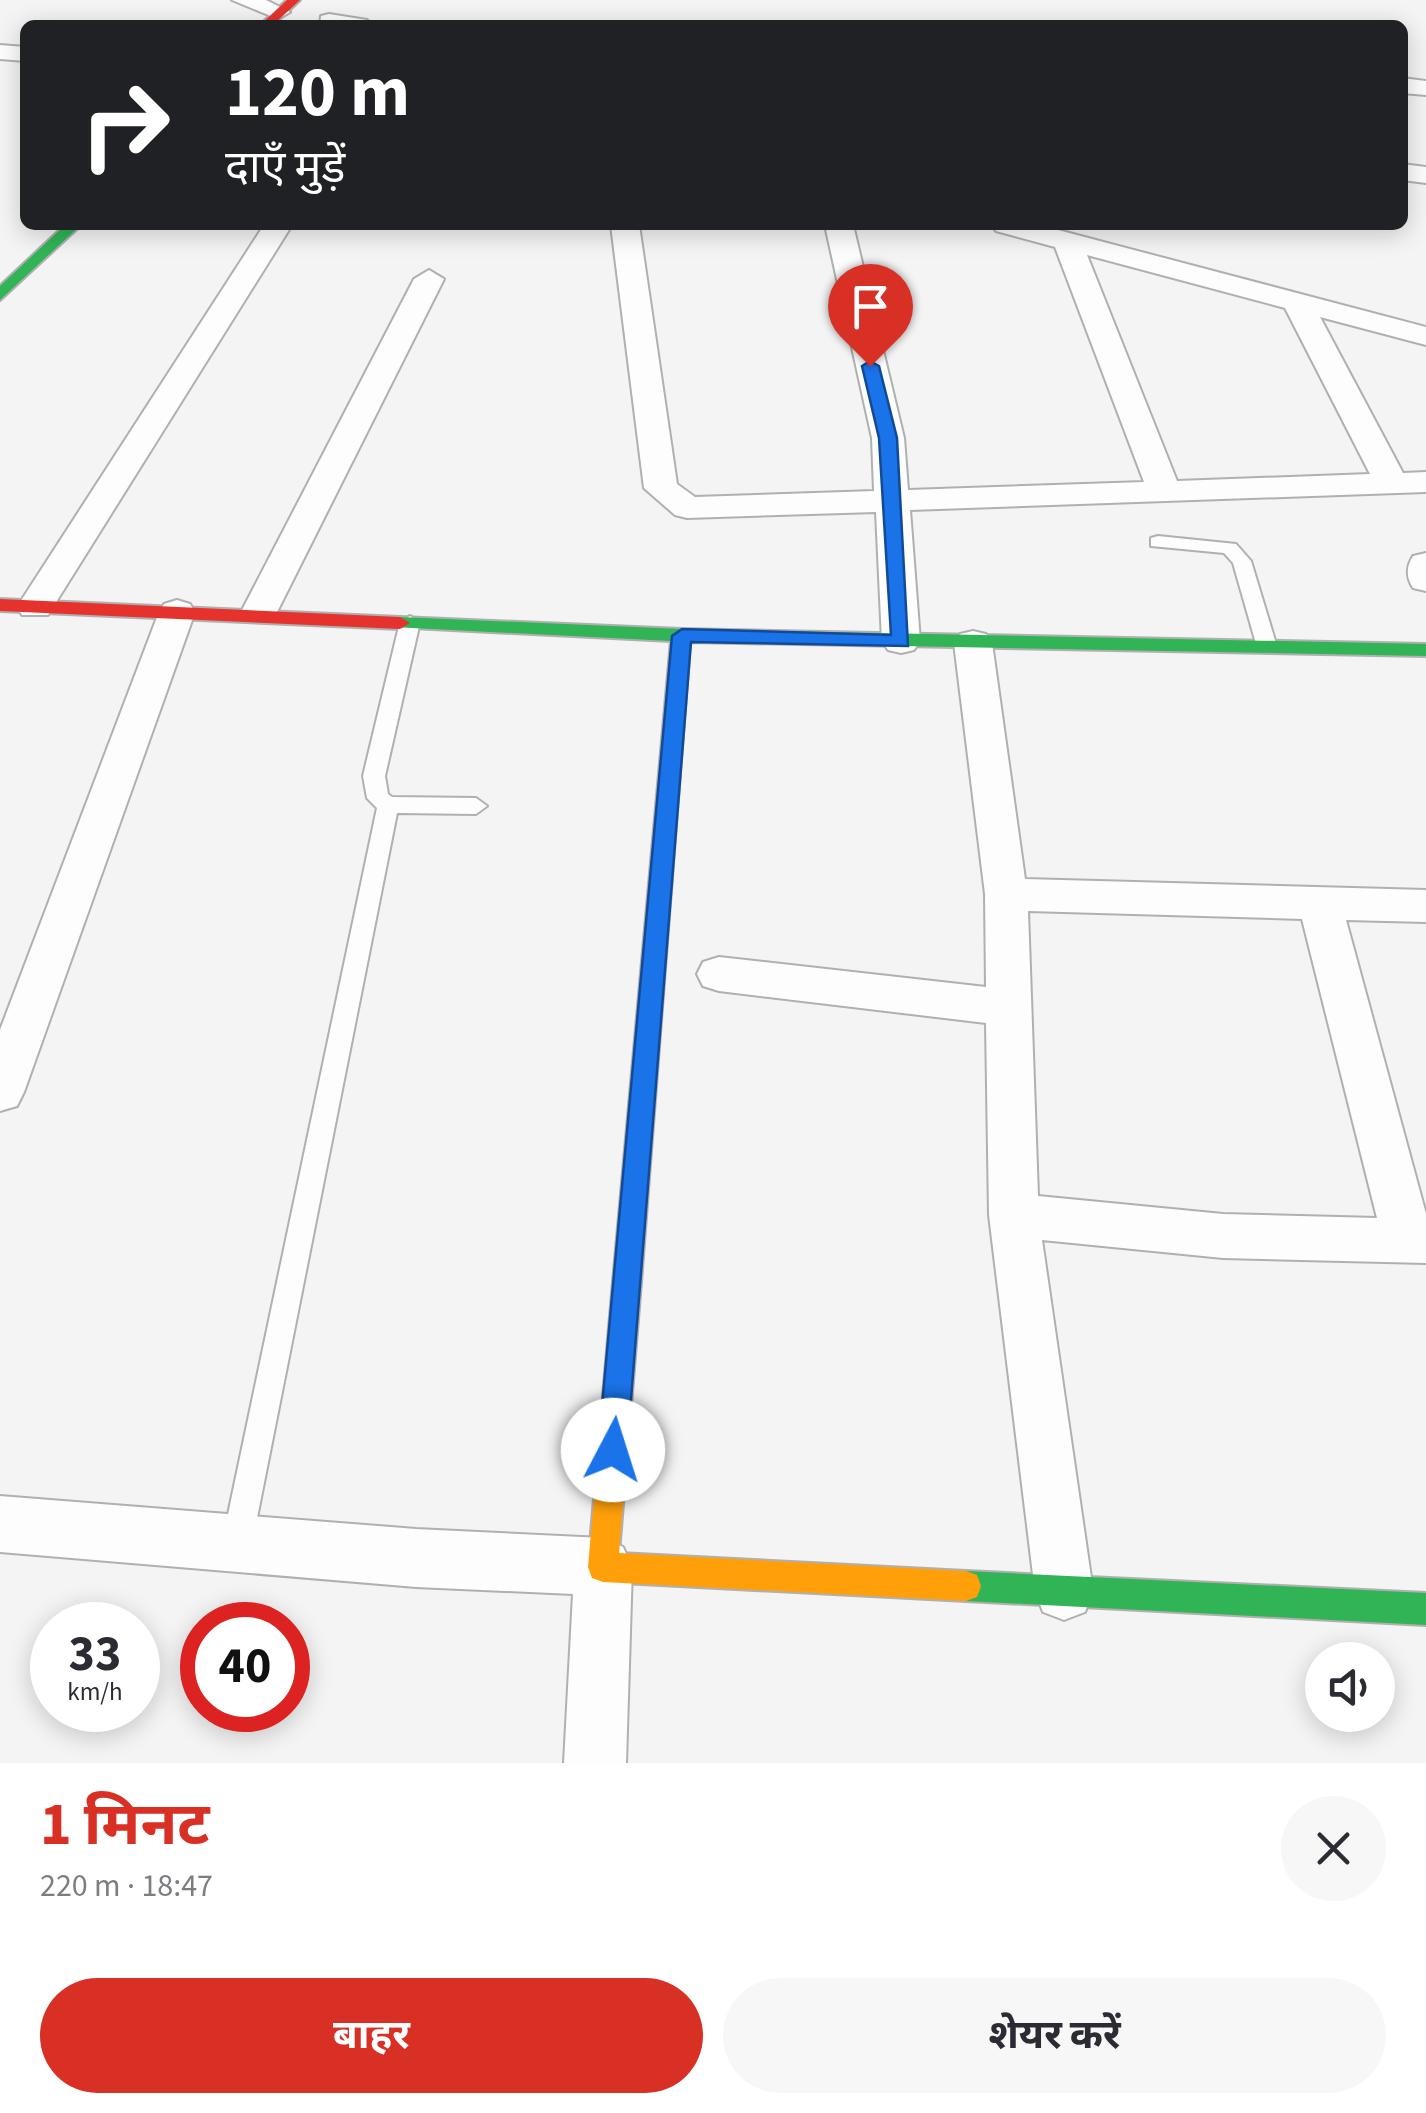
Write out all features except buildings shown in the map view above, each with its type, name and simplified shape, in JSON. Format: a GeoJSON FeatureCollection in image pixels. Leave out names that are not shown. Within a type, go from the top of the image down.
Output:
{"type":"FeatureCollection","features":[{"type":"Feature","properties":{"kind":"street"},"geometry":{"type":"LineString","coordinates":[[244,0],[279,12]]}},
{"type":"Feature","properties":{"kind":"street"},"geometry":{"type":"LineString","coordinates":[[0,295],[69,230]]}},
{"type":"Feature","properties":{"kind":"street"},"geometry":{"type":"LineString","coordinates":[[35,607],[275,230]]}},
{"type":"Feature","properties":{"kind":"street"},"geometry":{"type":"LineString","coordinates":[[626,230],[662,488],[687,508],[1426,482]]}},
{"type":"Feature","properties":{"kind":"street"},"geometry":{"type":"LineString","coordinates":[[841,230],[888,438],[901,641]]}},
{"type":"Feature","properties":{"kind":"street"},"geometry":{"type":"LineString","coordinates":[[1029,230],[1426,336]]}},
{"type":"Feature","properties":{"kind":"street"},"geometry":{"type":"LineString","coordinates":[[1066,238],[1166,492]]}},
{"type":"Feature","properties":{"kind":"street"},"geometry":{"type":"LineString","coordinates":[[258,614],[430,278]]}},
{"type":"Feature","properties":{"kind":"street"},"geometry":{"type":"LineString","coordinates":[[1296,300],[1392,483]]}},
{"type":"Feature","properties":{"kind":"street"},"geometry":{"type":"LineString","coordinates":[[1426,564],[1426,580]]}},
{"type":"Feature","properties":{"kind":"street"},"geometry":{"type":"LineString","coordinates":[[0,605],[682,636],[1426,650]]}},
{"type":"Feature","properties":{"kind":"street"},"geometry":{"type":"LineString","coordinates":[[0,1092],[176,612]]}},
{"type":"Feature","properties":{"kind":"street"},"geometry":{"type":"LineString","coordinates":[[595,1763],[603,1567],[682,636]]}},
{"type":"Feature","properties":{"kind":"street"},"geometry":{"type":"LineString","coordinates":[[974,643],[1006,894],[1014,1215],[1064,1590]]}},
{"type":"Feature","properties":{"kind":"street"},"geometry":{"type":"LineString","coordinates":[[1006,894],[1426,906]]}},
{"type":"Feature","properties":{"kind":"street"},"geometry":{"type":"LineString","coordinates":[[1014,1215],[1223,1236],[1417,1241],[1320,903]]}},
{"type":"Feature","properties":{"kind":"street"},"geometry":{"type":"LineString","coordinates":[[719,974],[994,1006],[1010,1004]]}},
{"type":"Feature","properties":{"kind":"street"},"geometry":{"type":"LineString","coordinates":[[0,1524],[547,1567],[1426,1609]]}},
{"type":"Feature","properties":{"kind":"lane"},"geometry":{"type":"LineString","coordinates":[[1158,542],[1228,548],[1242,561],[1267,648]]}},
{"type":"Feature","properties":{"kind":"lane"},"geometry":{"type":"LineString","coordinates":[[410,622],[374,776],[378,798],[388,805],[476,806]]}},
{"type":"Feature","properties":{"kind":"lane"},"geometry":{"type":"LineString","coordinates":[[237,1544],[388,805]]}},
{"type":"Feature","properties":{"kind":"traffic: fast"},"geometry":{"type":"LineString","coordinates":[[0,295],[69,230]]}},
{"type":"Feature","properties":{"kind":"traffic: fast"},"geometry":{"type":"LineString","coordinates":[[400,623],[681,635],[1426,650]]}},
{"type":"Feature","properties":{"kind":"traffic: fast"},"geometry":{"type":"LineString","coordinates":[[627,1282],[681,635]]}},
{"type":"Feature","properties":{"kind":"traffic: fast"},"geometry":{"type":"LineString","coordinates":[[966,1586],[1426,1609]]}},
{"type":"Feature","properties":{"kind":"traffic: slow"},"geometry":{"type":"LineString","coordinates":[[627,1282],[603,1567],[966,1586]]}},
{"type":"Feature","properties":{"kind":"traffic: jam"},"geometry":{"type":"LineString","coordinates":[[272,20],[294,0]]}},
{"type":"Feature","properties":{"kind":"traffic: jam"},"geometry":{"type":"LineString","coordinates":[[0,605],[400,623]]}},
{"type":"Feature","properties":{"kind":"route"},"geometry":{"type":"LineString","coordinates":[[613,1450],[682,636],[901,641],[888,438],[870,366]]}}]}
